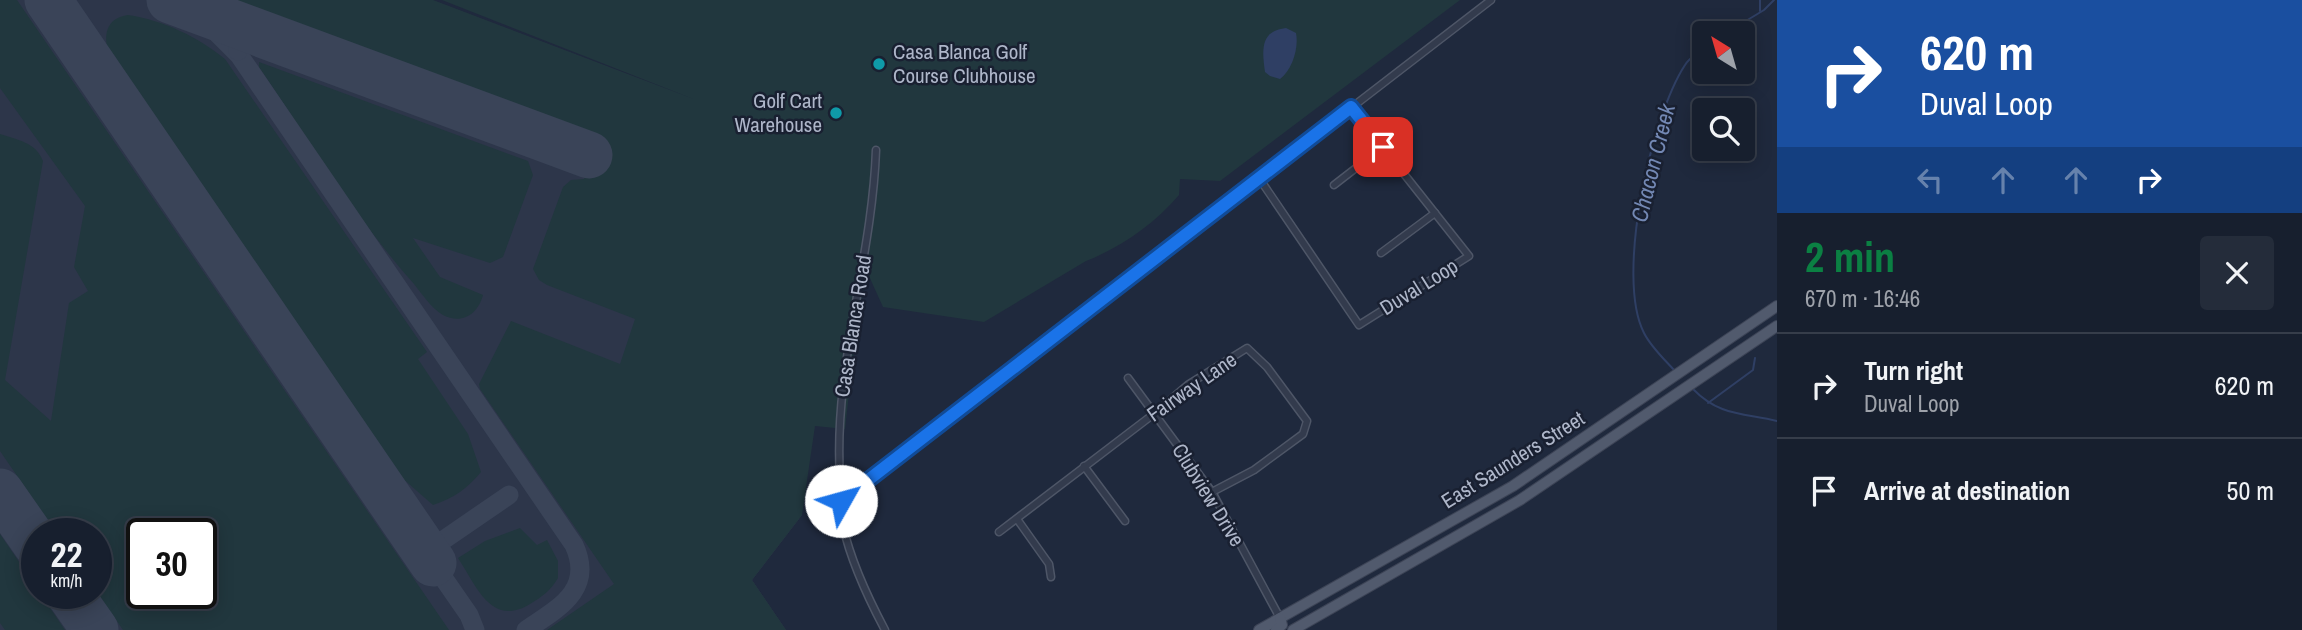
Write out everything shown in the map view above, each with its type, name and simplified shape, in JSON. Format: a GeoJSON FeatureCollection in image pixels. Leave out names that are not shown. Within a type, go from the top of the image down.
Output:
{"type":"FeatureCollection","features":[{"type":"Feature","properties":{"kind":"main road","name":"East Saunders Street"},"geometry":{"type":"LineString","coordinates":[[1259,630],[1501,493],[1777,306]]}},
{"type":"Feature","properties":{"kind":"main road","name":"East Saunders Street"},"geometry":{"type":"LineString","coordinates":[[1293,630],[1520,500],[1777,326]]}},
{"type":"Feature","properties":{"kind":"main road"},"geometry":{"type":"LineString","coordinates":[[1276,630],[1282,625],[1280,618]]}},
{"type":"Feature","properties":{"kind":"street"},"geometry":{"type":"LineString","coordinates":[[841,501],[1490,0]]}},
{"type":"Feature","properties":{"kind":"street","name":"Duval Loop"},"geometry":{"type":"LineString","coordinates":[[1259,178],[1359,325],[1469,256],[1351,107]]}},
{"type":"Feature","properties":{"kind":"street"},"geometry":{"type":"LineString","coordinates":[[1334,185],[1383,147]]}},
{"type":"Feature","properties":{"kind":"street","name":"Casa Blanca Road"},"geometry":{"type":"LineString","coordinates":[[876,150],[871,211],[842,388],[838,443],[843,526],[872,606],[885,630]]}},
{"type":"Feature","properties":{"kind":"street"},"geometry":{"type":"LineString","coordinates":[[1381,253],[1435,213]]}},
{"type":"Feature","properties":{"kind":"street","name":"Fairway Lane"},"geometry":{"type":"LineString","coordinates":[[999,532],[1189,384],[1247,348],[1267,367],[1307,421],[1303,434],[1254,470],[1212,492]]}},
{"type":"Feature","properties":{"kind":"street","name":"Clubview Drive"},"geometry":{"type":"LineString","coordinates":[[1128,378],[1212,492],[1280,618]]}},
{"type":"Feature","properties":{"kind":"street"},"geometry":{"type":"LineString","coordinates":[[1084,466],[1125,521]]}},
{"type":"Feature","properties":{"kind":"street"},"geometry":{"type":"LineString","coordinates":[[1017,519],[1049,564],[1051,577]]}},
{"type":"Feature","properties":{"kind":"shaded area"},"geometry":{"type":"Polygon","coordinates":[[[0,0],[432,0],[761,125],[802,515],[752,580],[786,630],[0,630],[0,0]]]}},
{"type":"Feature","properties":{"kind":"shaded area"},"geometry":{"type":"Polygon","coordinates":[[[0,0],[17,0],[449,630],[123,630],[108,609],[112,609],[112,518],[46,518],[0,451],[0,134],[31,146],[43,161],[5,380],[51,421],[69,303],[88,291],[74,267],[85,206],[0,88],[0,0]]]}},
{"type":"Feature","properties":{"kind":"shaded area"},"geometry":{"type":"Polygon","coordinates":[[[236,0],[433,0],[696,100],[442,0],[1460,0],[1220,181],[1180,179],[1179,195],[1137,234],[984,322],[883,307],[868,274],[858,315],[845,429],[815,426],[802,515],[752,580],[786,630],[547,630],[614,584],[479,384],[511,321],[620,364],[635,319],[547,285],[539,280],[533,269],[563,187],[571,180],[584,179],[599,136],[236,0]]]}},
{"type":"Feature","properties":{"kind":"shaded area"},"geometry":{"type":"Polygon","coordinates":[[[128,15],[180,31],[225,59],[427,352],[418,359],[468,434],[481,472],[460,492],[433,505],[401,477],[107,48],[109,26],[116,19],[128,15]]]}},
{"type":"Feature","properties":{"kind":"shaded area"},"geometry":{"type":"Polygon","coordinates":[[[259,62],[528,161],[533,175],[503,257],[490,263],[413,238],[440,277],[483,295],[473,312],[463,318],[450,318],[427,301],[352,206],[259,67],[259,62]]]}},
{"type":"Feature","properties":{"kind":"shaded area"},"geometry":{"type":"Polygon","coordinates":[[[520,528],[537,545],[547,540],[558,561],[558,578],[549,590],[534,601],[516,610],[505,611],[495,607],[478,591],[458,558],[485,541],[520,528]]]}},
{"type":"Feature","properties":{"kind":"shaded area"},"geometry":{"type":"Polygon","coordinates":[[[0,534],[21,565],[21,609],[51,609],[65,630],[5,630],[0,623],[0,534]]]}},
{"type":"Feature","properties":{"kind":"water"},"geometry":{"type":"Polygon","coordinates":[[[1286,28],[1296,33],[1296,45],[1294,58],[1280,79],[1265,72],[1263,49],[1271,33],[1286,28]]]}},
{"type":"Feature","properties":{"kind":"waterway","name":"Chacon Creek"},"geometry":{"type":"LineString","coordinates":[[1760,0],[1760,11]]}},
{"type":"Feature","properties":{"kind":"waterway","name":"Chacon Creek"},"geometry":{"type":"LineString","coordinates":[[1746,21],[1774,0]]}},
{"type":"Feature","properties":{"kind":"waterway","name":"Chacon Creek"},"geometry":{"type":"LineString","coordinates":[[1674,370],[1647,338],[1636,308],[1633,275],[1635,237],[1649,158],[1660,121],[1672,89],[1692,57]]}},
{"type":"Feature","properties":{"kind":"waterway"},"geometry":{"type":"LineString","coordinates":[[1708,403],[1753,370],[1755,358]]}},
{"type":"Feature","properties":{"kind":"waterway","name":"Chacon Creek"},"geometry":{"type":"LineString","coordinates":[[1693,389],[1722,409],[1777,421]]}},
{"type":"Feature","properties":{"kind":"taxiway"},"geometry":{"type":"LineString","coordinates":[[169,0],[206,22],[239,55],[574,545],[580,574],[576,586],[560,606],[526,630]]}},
{"type":"Feature","properties":{"kind":"taxiway"},"geometry":{"type":"LineString","coordinates":[[203,0],[240,26]]}},
{"type":"Feature","properties":{"kind":"taxiway"},"geometry":{"type":"LineString","coordinates":[[238,51],[242,38],[254,34],[263,35]]}},
{"type":"Feature","properties":{"kind":"taxiway"},"geometry":{"type":"LineString","coordinates":[[426,552],[509,495]]}},
{"type":"Feature","properties":{"kind":"taxiway"},"geometry":{"type":"LineString","coordinates":[[433,563],[469,615],[475,630]]}},
{"type":"Feature","properties":{"kind":"runway"},"geometry":{"type":"LineString","coordinates":[[48,0],[433,563]]}},
{"type":"Feature","properties":{"kind":"runway"},"geometry":{"type":"LineString","coordinates":[[170,0],[589,155]]}},
{"type":"Feature","properties":{"kind":"runway"},"geometry":{"type":"LineString","coordinates":[[0,492],[21,522]]}},
{"type":"Feature","properties":{"kind":"runway"},"geometry":{"type":"LineString","coordinates":[[80,609],[95,630]]}},
{"type":"Feature","properties":{"kind":"place","name":"Casa Blanca Golf Course Clubhouse"},"geometry":{"type":"Point","coordinates":[879,64]}},
{"type":"Feature","properties":{"kind":"place","name":"Golf Cart Warehouse"},"geometry":{"type":"Point","coordinates":[836,113]}},
{"type":"Feature","properties":{"kind":"route"},"geometry":{"type":"LineString","coordinates":[[841,501],[1351,107],[1383,147]]}}]}
